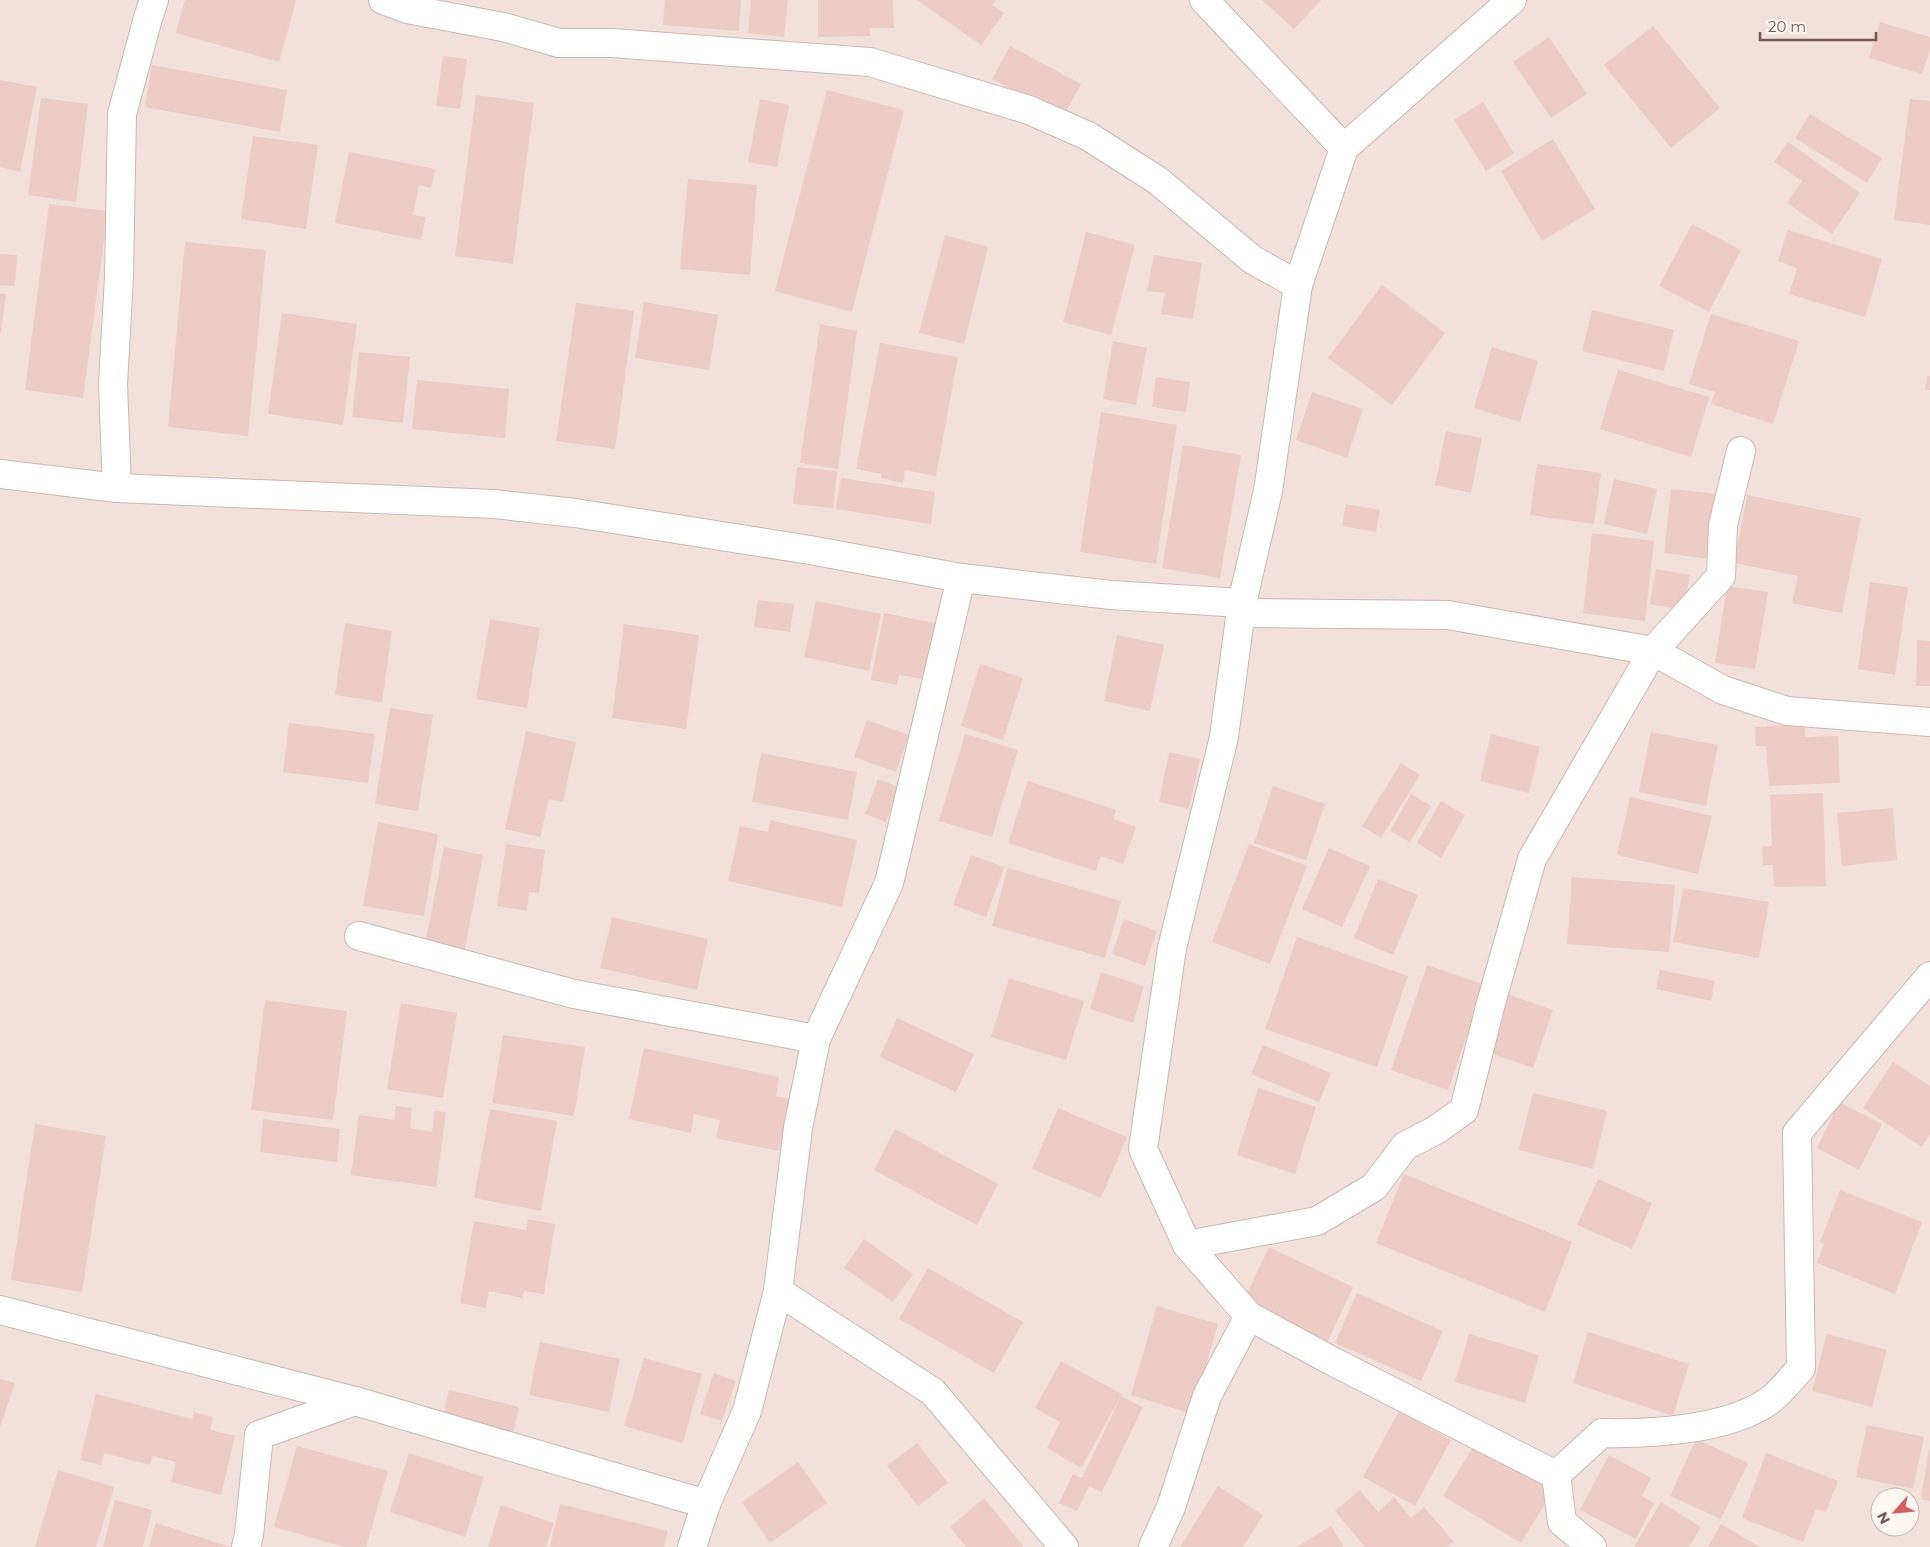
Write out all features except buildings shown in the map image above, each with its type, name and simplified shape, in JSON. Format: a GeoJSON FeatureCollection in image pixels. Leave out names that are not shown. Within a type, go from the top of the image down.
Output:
{"type":"FeatureCollection","features":[{"type":"Feature","properties":{"kind":"street"},"geometry":{"type":"LineString","coordinates":[[117,488],[113,384],[119,276],[122,114],[154,0]]}},
{"type":"Feature","properties":{"kind":"street"},"geometry":{"type":"LineString","coordinates":[[383,0],[407,9],[503,28],[559,44],[612,43],[870,62],[1029,110],[1088,136],[1157,180],[1254,260],[1298,285]]}},
{"type":"Feature","properties":{"kind":"street"},"geometry":{"type":"LineString","coordinates":[[1204,0],[1344,148]]}},
{"type":"Feature","properties":{"kind":"street"},"geometry":{"type":"LineString","coordinates":[[1512,0],[1344,148],[1298,285],[1268,491],[1242,608],[1224,738],[1172,948],[1143,1149],[1186,1245],[1249,1316],[1332,1361],[1556,1475]]}},
{"type":"Feature","properties":{"kind":"street"},"geometry":{"type":"LineString","coordinates":[[1186,1245],[1318,1220],[1374,1187],[1405,1146],[1436,1130],[1464,1110],[1491,1002],[1532,859],[1653,651],[1721,576],[1723,525],[1741,451]]}},
{"type":"Feature","properties":{"kind":"street"},"geometry":{"type":"LineString","coordinates":[[0,474],[117,488],[494,504],[575,513],[961,578],[1242,608],[1448,615],[1653,651],[1723,690],[1787,711],[1930,722]]}},
{"type":"Feature","properties":{"kind":"street"},"geometry":{"type":"LineString","coordinates":[[692,1547],[706,1504],[747,1411],[778,1291],[798,1128],[816,1039],[889,883],[961,578]]}},
{"type":"Feature","properties":{"kind":"street"},"geometry":{"type":"LineString","coordinates":[[359,936],[574,994],[816,1039]]}},
{"type":"Feature","properties":{"kind":"street"},"geometry":{"type":"LineString","coordinates":[[1556,1475],[1602,1433],[1667,1431],[1739,1417],[1769,1400],[1801,1368],[1797,1133],[1930,976]]}},
{"type":"Feature","properties":{"kind":"street"},"geometry":{"type":"LineString","coordinates":[[778,1291],[933,1392],[1064,1547]]}},
{"type":"Feature","properties":{"kind":"street"},"geometry":{"type":"LineString","coordinates":[[0,1310],[355,1401],[706,1504]]}},
{"type":"Feature","properties":{"kind":"street"},"geometry":{"type":"LineString","coordinates":[[1153,1547],[1171,1507],[1207,1396],[1249,1316]]}},
{"type":"Feature","properties":{"kind":"street"},"geometry":{"type":"LineString","coordinates":[[246,1547],[249,1535],[258,1435],[355,1401]]}},
{"type":"Feature","properties":{"kind":"street"},"geometry":{"type":"LineString","coordinates":[[1556,1475],[1562,1522],[1592,1547]]}},
{"type":"Feature","properties":{"kind":"shaded area"},"geometry":{"type":"Polygon","coordinates":[[[0,0],[1930,0],[1930,1547],[0,1547],[0,0]]]}}]}
